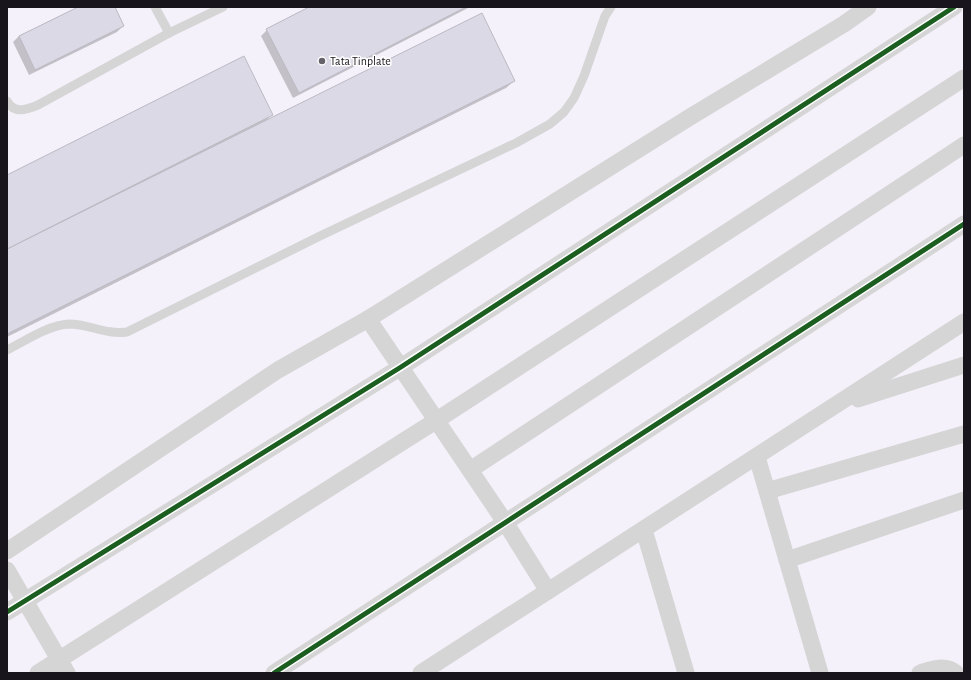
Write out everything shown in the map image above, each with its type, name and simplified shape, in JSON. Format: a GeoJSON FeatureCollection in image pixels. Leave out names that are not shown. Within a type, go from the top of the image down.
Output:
{"type":"FeatureCollection","features":[{"type":"Feature","properties":{"kind":"street"},"geometry":{"type":"LineString","coordinates":[[7,551],[278,370],[368,318],[844,24],[868,7]]}},
{"type":"Feature","properties":{"kind":"street"},"geometry":{"type":"LineString","coordinates":[[7,612],[401,367],[954,7]]}},
{"type":"Feature","properties":{"kind":"street"},"geometry":{"type":"LineString","coordinates":[[38,673],[63,666],[437,420],[964,78]]}},
{"type":"Feature","properties":{"kind":"street"},"geometry":{"type":"LineString","coordinates":[[470,470],[964,145]]}},
{"type":"Feature","properties":{"kind":"street"},"geometry":{"type":"LineString","coordinates":[[274,673],[964,224]]}},
{"type":"Feature","properties":{"kind":"street"},"geometry":{"type":"LineString","coordinates":[[368,318],[505,522],[548,591]]}},
{"type":"Feature","properties":{"kind":"street"},"geometry":{"type":"LineString","coordinates":[[421,673],[837,406],[964,322]]}},
{"type":"Feature","properties":{"kind":"street"},"geometry":{"type":"LineString","coordinates":[[837,406],[963,368]]}},
{"type":"Feature","properties":{"kind":"street"},"geometry":{"type":"LineString","coordinates":[[767,491],[964,434]]}},
{"type":"Feature","properties":{"kind":"street"},"geometry":{"type":"LineString","coordinates":[[757,457],[820,673]]}},
{"type":"Feature","properties":{"kind":"street"},"geometry":{"type":"LineString","coordinates":[[787,560],[964,500]]}},
{"type":"Feature","properties":{"kind":"street"},"geometry":{"type":"LineString","coordinates":[[644,530],[686,673]]}},
{"type":"Feature","properties":{"kind":"street"},"geometry":{"type":"LineString","coordinates":[[7,570],[63,666]]}},
{"type":"Feature","properties":{"kind":"street"},"geometry":{"type":"LineString","coordinates":[[920,673],[940,668],[950,668],[956,673]]}},
{"type":"Feature","properties":{"kind":"lane"},"geometry":{"type":"LineString","coordinates":[[155,7],[169,34]]}},
{"type":"Feature","properties":{"kind":"lane"},"geometry":{"type":"LineString","coordinates":[[7,101],[10,107],[16,110],[27,109],[38,105],[169,34],[223,7]]}},
{"type":"Feature","properties":{"kind":"lane"},"geometry":{"type":"LineString","coordinates":[[7,350],[60,325],[81,325],[115,333],[127,332],[327,233],[516,143],[550,124],[564,112],[574,98],[584,76],[605,16],[611,7]]}},
{"type":"Feature","properties":{"kind":"building"},"geometry":{"type":"Polygon","coordinates":[[[78,7],[115,7],[124,26],[35,70],[19,36],[78,7]]]}},
{"type":"Feature","properties":{"kind":"building","name":"Tata Tinplate"},"geometry":{"type":"Polygon","coordinates":[[[309,7],[466,7],[299,93],[266,29],[309,7]]]}},
{"type":"Feature","properties":{"kind":"building"},"geometry":{"type":"Polygon","coordinates":[[[482,13],[515,81],[7,334],[7,249],[482,13]]]}},
{"type":"Feature","properties":{"kind":"building"},"geometry":{"type":"Polygon","coordinates":[[[244,56],[273,115],[7,249],[7,175],[244,56]]]}},
{"type":"Feature","properties":{"kind":"cycle path"},"geometry":{"type":"LineString","coordinates":[[7,612],[401,367],[954,7]]}},
{"type":"Feature","properties":{"kind":"cycle path"},"geometry":{"type":"LineString","coordinates":[[274,673],[964,224]]}},
{"type":"Feature","properties":{"kind":"place","name":"Tata Tinplate"},"geometry":{"type":"Point","coordinates":[322,61]}}]}
